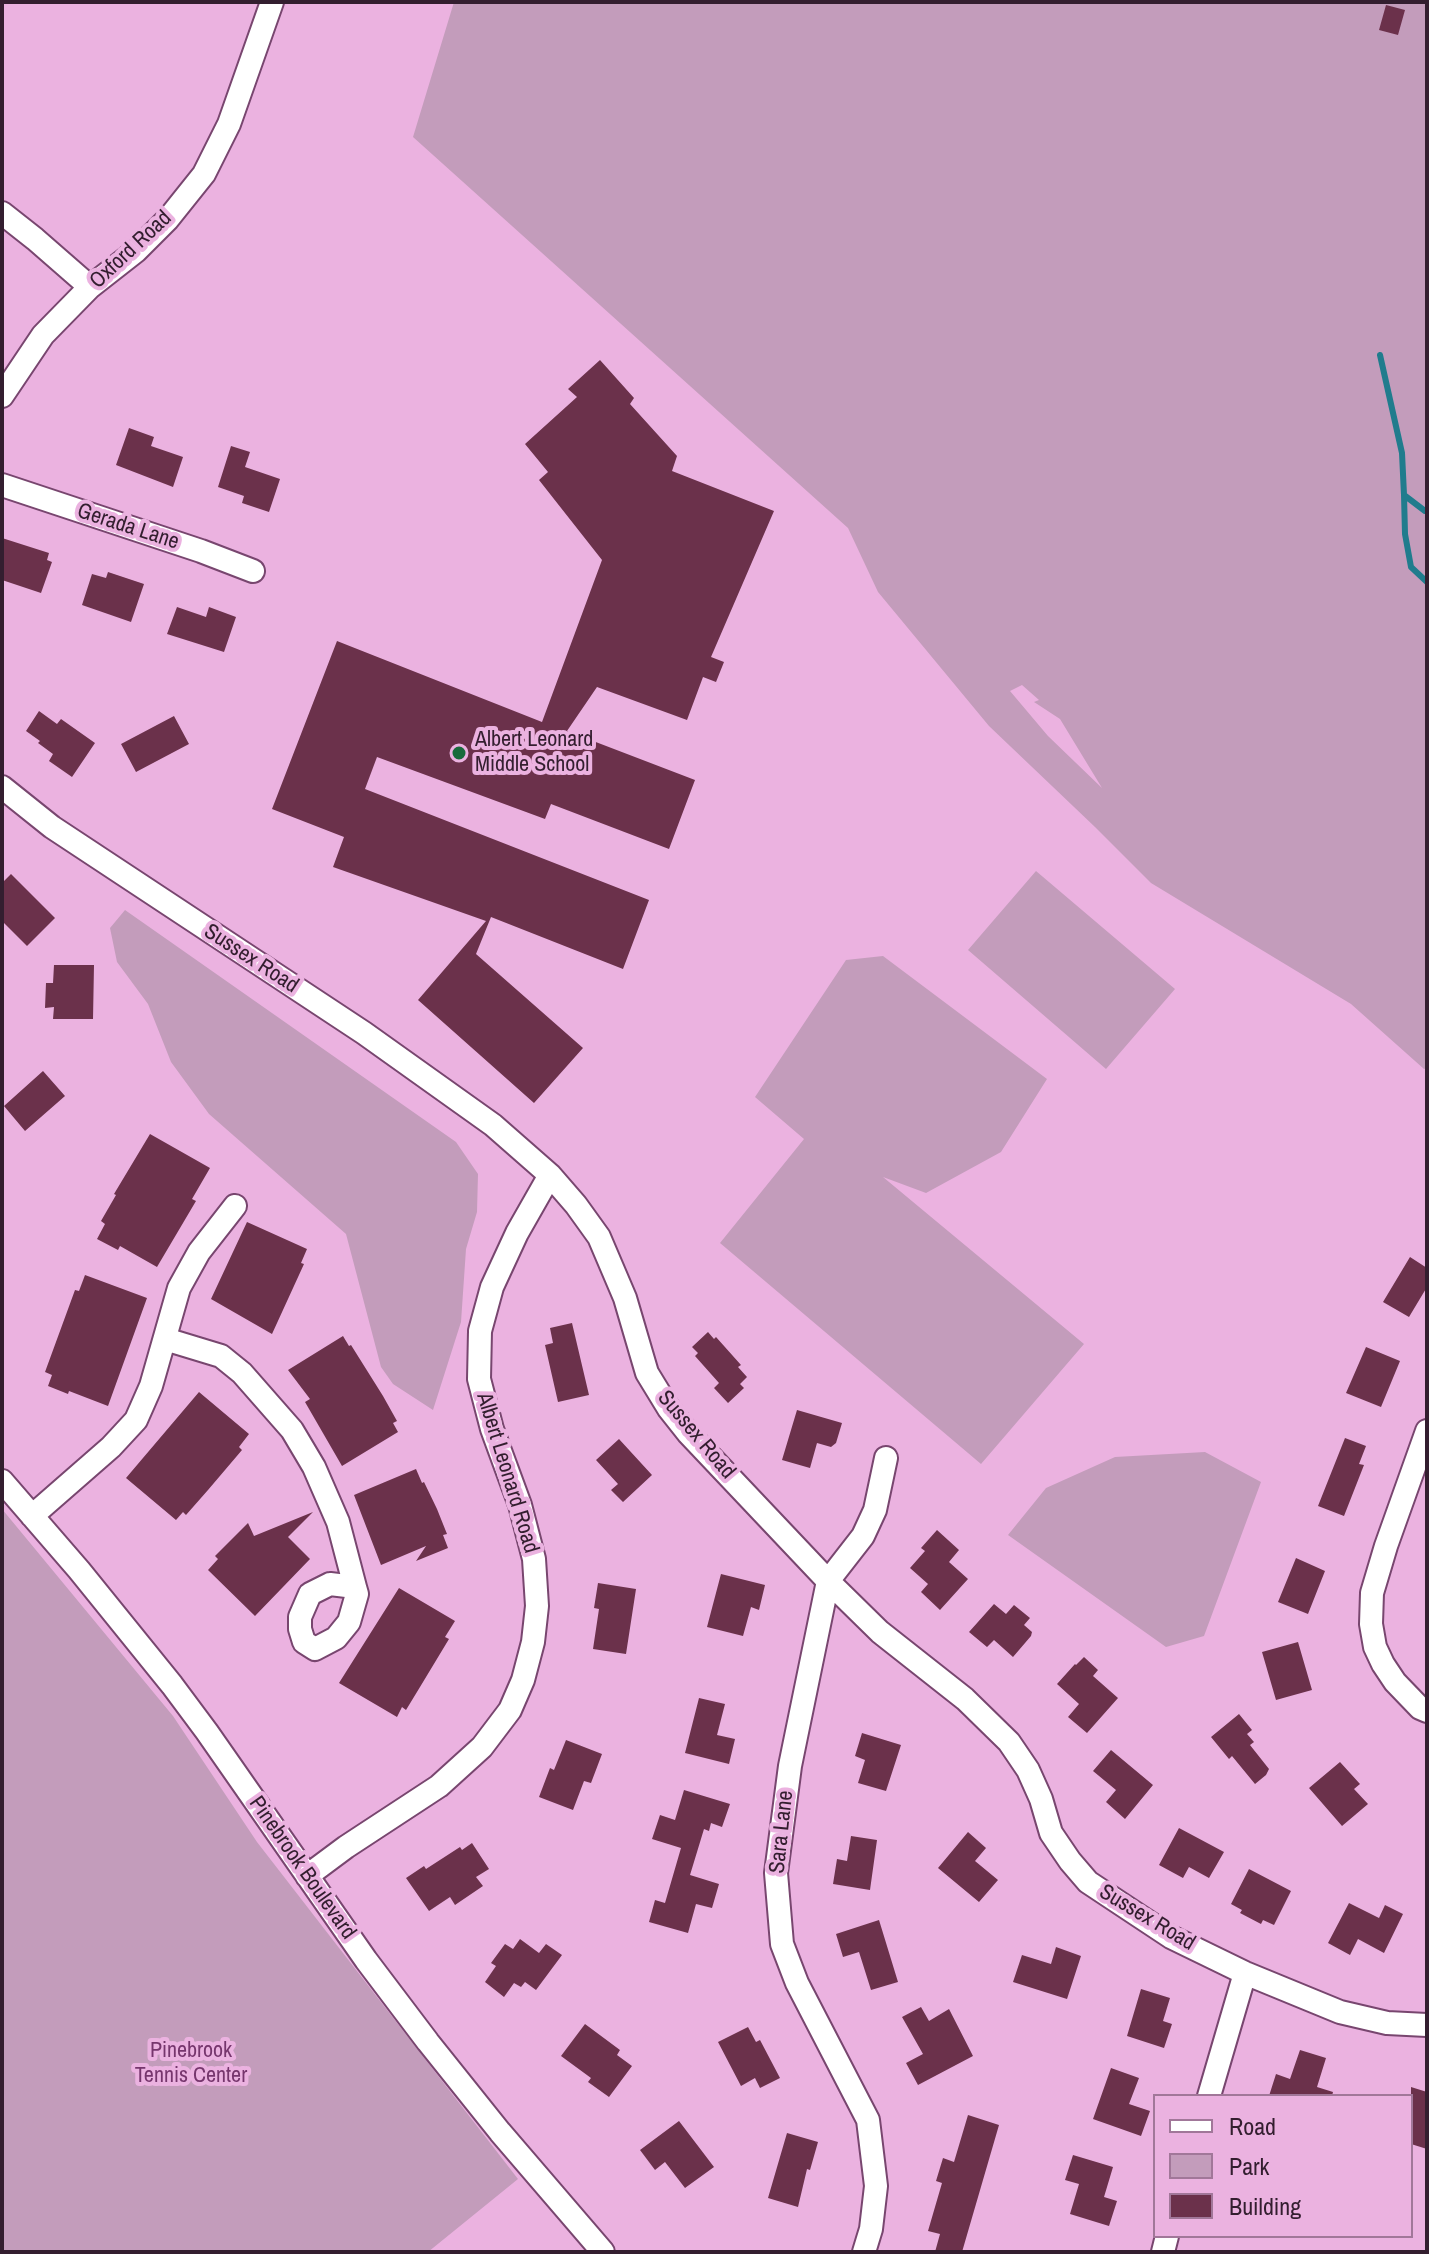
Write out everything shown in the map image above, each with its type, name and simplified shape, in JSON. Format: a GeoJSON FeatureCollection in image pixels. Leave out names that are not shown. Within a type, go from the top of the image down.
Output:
{"type":"FeatureCollection","features":[{"type":"Feature","properties":{"kind":"street","name":"Oxford Road"},"geometry":{"type":"LineString","coordinates":[[2,396],[43,335],[90,287],[136,251],[168,219],[204,174],[229,124],[272,2]]}},
{"type":"Feature","properties":{"kind":"street"},"geometry":{"type":"LineString","coordinates":[[2,213],[90,287]]}},
{"type":"Feature","properties":{"kind":"street","name":"Gerada Lane"},"geometry":{"type":"LineString","coordinates":[[2,485],[253,571]]}},
{"type":"Feature","properties":{"kind":"street","name":"Sussex Road"},"geometry":{"type":"LineString","coordinates":[[2,787],[52,827],[364,1033],[493,1125],[550,1175],[599,1237],[625,1298],[647,1373],[669,1409],[828,1581],[880,1632],[965,1699],[1009,1742],[1028,1770],[1051,1833],[1088,1882],[1171,1937],[1245,1973],[1340,2012],[1387,2023],[1427,2025]]}},
{"type":"Feature","properties":{"kind":"street","name":"Albert Leonard Road"},"geometry":{"type":"LineString","coordinates":[[307,1876],[439,1786],[482,1747],[510,1710],[523,1680],[533,1642],[537,1606],[534,1559],[479,1379],[480,1331],[492,1287],[517,1233],[550,1175]]}},
{"type":"Feature","properties":{"kind":"street"},"geometry":{"type":"LineString","coordinates":[[32,1516],[111,1447],[136,1420],[151,1386],[179,1288],[199,1252],[235,1206]]}},
{"type":"Feature","properties":{"kind":"street"},"geometry":{"type":"LineString","coordinates":[[165,1339],[221,1356],[242,1373],[292,1430],[314,1467],[338,1522],[355,1587]]}},
{"type":"Feature","properties":{"kind":"street"},"geometry":{"type":"LineString","coordinates":[[1426,1436],[1372,1593],[1371,1624],[1375,1647],[1383,1664],[1395,1682],[1420,1708],[1427,1711]]}},
{"type":"Feature","properties":{"kind":"street","name":"Sara Lane"},"geometry":{"type":"LineString","coordinates":[[864,2252],[871,2229],[876,2186],[868,2120],[792,1970],[782,1944],[776,1873],[790,1766],[828,1581],[863,1536],[875,1510],[886,1458]]}},
{"type":"Feature","properties":{"kind":"street","name":"Pinebrook Boulevard"},"geometry":{"type":"LineString","coordinates":[[2,1481],[172,1685],[366,1960],[428,2042],[603,2252]]}},
{"type":"Feature","properties":{"kind":"street"},"geometry":{"type":"LineString","coordinates":[[1210,2094],[1245,1973]]}},
{"type":"Feature","properties":{"kind":"green space"},"geometry":{"type":"Polygon","coordinates":[[[454,2],[1427,2],[1427,1068],[1424,1069],[1351,1004],[1151,883],[989,726],[878,592],[848,528],[413,137],[454,2]],[[1022,685],[1010,691],[1048,736],[1102,788],[1060,719],[1034,702],[1039,700],[1022,685]]]}},
{"type":"Feature","properties":{"kind":"green space"},"geometry":{"type":"Polygon","coordinates":[[[1036,871],[1175,989],[1106,1069],[968,950],[1036,871]]]}},
{"type":"Feature","properties":{"kind":"green space"},"geometry":{"type":"Polygon","coordinates":[[[125,910],[456,1142],[478,1174],[477,1212],[466,1249],[461,1322],[433,1410],[393,1384],[381,1367],[346,1234],[209,1114],[171,1062],[148,1004],[117,962],[110,928],[125,910]]]}},
{"type":"Feature","properties":{"kind":"green space"},"geometry":{"type":"Polygon","coordinates":[[[883,956],[1047,1079],[1001,1152],[926,1193],[883,1177],[1084,1344],[981,1464],[720,1243],[804,1139],[755,1097],[846,960],[883,956]]]}},
{"type":"Feature","properties":{"kind":"green space"},"geometry":{"type":"Polygon","coordinates":[[[1205,1452],[1261,1482],[1204,1636],[1166,1647],[1008,1535],[1046,1488],[1115,1457],[1205,1452]]]}},
{"type":"Feature","properties":{"kind":"green space","name":"Pinebrook Tennis Center"},"geometry":{"type":"Polygon","coordinates":[[[2,1509],[173,1716],[257,1842],[518,2179],[428,2252],[2,2252],[2,1509]]]}},
{"type":"Feature","properties":{"kind":"building"},"geometry":{"type":"Polygon","coordinates":[[[1386,5],[1405,10],[1398,35],[1379,30],[1386,5]]]}},
{"type":"Feature","properties":{"kind":"building","name":"Albert Leonard Middle School"},"geometry":{"type":"Polygon","coordinates":[[[600,360],[634,398],[630,404],[677,456],[672,471],[774,511],[711,657],[724,662],[716,682],[703,677],[687,720],[597,687],[567,731],[695,780],[669,849],[551,804],[545,819],[377,757],[365,789],[649,900],[623,969],[491,917],[476,954],[583,1048],[534,1103],[418,1000],[486,921],[333,867],[344,837],[272,809],[337,641],[542,722],[602,560],[539,480],[548,472],[525,444],[577,397],[568,389],[600,360]]]}},
{"type":"Feature","properties":{"kind":"building"},"geometry":{"type":"Polygon","coordinates":[[[129,428],[154,437],[151,446],[183,457],[173,487],[116,465],[129,428]]]}},
{"type":"Feature","properties":{"kind":"building"},"geometry":{"type":"Polygon","coordinates":[[[231,446],[250,452],[245,467],[280,479],[269,512],[242,503],[244,496],[218,487],[231,446]]]}},
{"type":"Feature","properties":{"kind":"building"},"geometry":{"type":"Polygon","coordinates":[[[2,538],[49,553],[47,560],[52,562],[41,593],[2,580],[2,538]]]}},
{"type":"Feature","properties":{"kind":"building"},"geometry":{"type":"Polygon","coordinates":[[[108,572],[144,584],[131,622],[82,605],[92,574],[106,578],[108,572]]]}},
{"type":"Feature","properties":{"kind":"building"},"geometry":{"type":"Polygon","coordinates":[[[177,607],[206,617],[209,607],[236,617],[224,652],[167,634],[177,607]]]}},
{"type":"Feature","properties":{"kind":"building"},"geometry":{"type":"Polygon","coordinates":[[[39,711],[57,724],[61,719],[95,743],[72,777],[49,761],[53,754],[26,731],[39,711]]]}},
{"type":"Feature","properties":{"kind":"building"},"geometry":{"type":"Polygon","coordinates":[[[174,716],[189,744],[136,772],[121,744],[174,716]]]}},
{"type":"Feature","properties":{"kind":"building"},"geometry":{"type":"Polygon","coordinates":[[[11,874],[55,918],[27,946],[2,921],[2,883],[11,874]]]}},
{"type":"Feature","properties":{"kind":"building"},"geometry":{"type":"Polygon","coordinates":[[[54,965],[94,965],[93,1019],[53,1019],[54,1007],[45,1008],[46,983],[53,983],[54,965]]]}},
{"type":"Feature","properties":{"kind":"building"},"geometry":{"type":"Polygon","coordinates":[[[43,1071],[65,1096],[25,1131],[4,1106],[43,1071]]]}},
{"type":"Feature","properties":{"kind":"building"},"geometry":{"type":"Polygon","coordinates":[[[150,1134],[210,1168],[192,1199],[196,1201],[157,1267],[120,1246],[118,1250],[97,1239],[105,1224],[101,1221],[114,1194],[150,1134]]]}},
{"type":"Feature","properties":{"kind":"building"},"geometry":{"type":"Polygon","coordinates":[[[247,1222],[307,1249],[301,1263],[304,1264],[272,1334],[211,1299],[247,1222]]]}},
{"type":"Feature","properties":{"kind":"building"},"geometry":{"type":"Polygon","coordinates":[[[1410,1257],[1427,1268],[1427,1287],[1409,1317],[1383,1302],[1410,1257]]]}},
{"type":"Feature","properties":{"kind":"building"},"geometry":{"type":"Polygon","coordinates":[[[85,1275],[147,1298],[108,1406],[48,1386],[52,1375],[45,1372],[75,1290],[79,1291],[85,1275]]]}},
{"type":"Feature","properties":{"kind":"building"},"geometry":{"type":"Polygon","coordinates":[[[572,1323],[589,1395],[558,1402],[545,1345],[553,1343],[550,1328],[572,1323]]]}},
{"type":"Feature","properties":{"kind":"building"},"geometry":{"type":"Polygon","coordinates":[[[708,1332],[741,1365],[738,1367],[747,1377],[740,1384],[744,1388],[728,1403],[714,1388],[719,1383],[695,1356],[698,1353],[692,1347],[708,1332]]]}},
{"type":"Feature","properties":{"kind":"building"},"geometry":{"type":"Polygon","coordinates":[[[343,1336],[383,1396],[397,1421],[393,1423],[398,1432],[342,1466],[305,1402],[310,1399],[288,1370],[343,1336]]]}},
{"type":"Feature","properties":{"kind":"building"},"geometry":{"type":"Polygon","coordinates":[[[1366,1347],[1400,1361],[1381,1407],[1346,1393],[1366,1347]]]}},
{"type":"Feature","properties":{"kind":"building"},"geometry":{"type":"Polygon","coordinates":[[[199,1392],[249,1434],[239,1447],[242,1450],[186,1515],[183,1512],[176,1520],[126,1478],[199,1392]]]}},
{"type":"Feature","properties":{"kind":"building"},"geometry":{"type":"Polygon","coordinates":[[[797,1410],[842,1423],[836,1443],[831,1447],[817,1443],[810,1468],[782,1460],[797,1410]]]}},
{"type":"Feature","properties":{"kind":"building"},"geometry":{"type":"Polygon","coordinates":[[[1345,1438],[1366,1446],[1359,1464],[1364,1465],[1344,1516],[1318,1506],[1345,1438]]]}},
{"type":"Feature","properties":{"kind":"building"},"geometry":{"type":"Polygon","coordinates":[[[619,1439],[652,1475],[623,1502],[611,1490],[618,1484],[596,1460],[619,1439]]]}},
{"type":"Feature","properties":{"kind":"building"},"geometry":{"type":"Polygon","coordinates":[[[416,1469],[437,1509],[447,1534],[443,1535],[448,1548],[416,1561],[426,1546],[381,1565],[354,1495],[416,1469]]]}},
{"type":"Feature","properties":{"kind":"building"},"geometry":{"type":"Polygon","coordinates":[[[313,1512],[288,1537],[310,1559],[255,1616],[208,1570],[218,1559],[215,1556],[248,1523],[254,1536],[313,1512]]]}},
{"type":"Feature","properties":{"kind":"building"},"geometry":{"type":"Polygon","coordinates":[[[937,1530],[959,1550],[949,1562],[968,1579],[940,1610],[921,1592],[928,1584],[910,1568],[925,1551],[921,1548],[937,1530]]]}},
{"type":"Feature","properties":{"kind":"building"},"geometry":{"type":"Polygon","coordinates":[[[1296,1558],[1325,1571],[1308,1614],[1278,1602],[1296,1558]]]}},
{"type":"Feature","properties":{"kind":"building"},"geometry":{"type":"Polygon","coordinates":[[[721,1574],[765,1585],[759,1610],[751,1607],[743,1636],[707,1627],[721,1574]]]}},
{"type":"Feature","properties":{"kind":"building"},"geometry":{"type":"Polygon","coordinates":[[[598,1583],[636,1589],[626,1654],[593,1649],[599,1609],[594,1608],[598,1583]]]}},
{"type":"Feature","properties":{"kind":"building"},"geometry":{"type":"Polygon","coordinates":[[[399,1588],[455,1621],[445,1637],[449,1639],[420,1687],[406,1710],[402,1707],[397,1717],[339,1683],[399,1588]]]}},
{"type":"Feature","properties":{"kind":"building"},"geometry":{"type":"Polygon","coordinates":[[[994,1604],[1006,1614],[1014,1605],[1030,1618],[1024,1625],[1032,1632],[1031,1636],[1013,1657],[994,1640],[987,1647],[969,1632],[994,1604]]]}},
{"type":"Feature","properties":{"kind":"building"},"geometry":{"type":"Polygon","coordinates":[[[1298,1642],[1312,1690],[1276,1700],[1262,1652],[1298,1642]]]}},
{"type":"Feature","properties":{"kind":"building"},"geometry":{"type":"Polygon","coordinates":[[[1084,1657],[1098,1670],[1093,1676],[1118,1698],[1087,1733],[1068,1717],[1079,1704],[1057,1684],[1084,1657]]]}},
{"type":"Feature","properties":{"kind":"building"},"geometry":{"type":"Polygon","coordinates":[[[699,1698],[725,1704],[717,1735],[735,1739],[729,1764],[685,1753],[699,1698]]]}},
{"type":"Feature","properties":{"kind":"building"},"geometry":{"type":"Polygon","coordinates":[[[1239,1714],[1252,1730],[1247,1734],[1254,1742],[1250,1745],[1269,1769],[1255,1784],[1211,1737],[1239,1714]]]}},
{"type":"Feature","properties":{"kind":"building"},"geometry":{"type":"Polygon","coordinates":[[[862,1733],[901,1745],[886,1791],[858,1783],[865,1760],[855,1756],[862,1733]]]}},
{"type":"Feature","properties":{"kind":"building"},"geometry":{"type":"Polygon","coordinates":[[[566,1740],[602,1754],[591,1783],[584,1781],[573,1810],[539,1797],[550,1768],[554,1770],[566,1740]]]}},
{"type":"Feature","properties":{"kind":"building"},"geometry":{"type":"Polygon","coordinates":[[[1111,1750],[1153,1785],[1125,1819],[1106,1802],[1116,1790],[1093,1771],[1111,1750]]]}},
{"type":"Feature","properties":{"kind":"building"},"geometry":{"type":"Polygon","coordinates":[[[1340,1762],[1360,1784],[1354,1789],[1368,1804],[1342,1826],[1309,1788],[1340,1762]]]}},
{"type":"Feature","properties":{"kind":"building"},"geometry":{"type":"Polygon","coordinates":[[[684,1790],[730,1804],[722,1827],[711,1823],[709,1831],[704,1829],[690,1875],[719,1884],[712,1908],[696,1904],[688,1933],[649,1922],[655,1900],[665,1903],[681,1848],[652,1839],[660,1815],[675,1820],[684,1790]]]}},
{"type":"Feature","properties":{"kind":"building"},"geometry":{"type":"Polygon","coordinates":[[[1179,1828],[1224,1852],[1209,1878],[1189,1867],[1183,1878],[1159,1865],[1179,1828]]]}},
{"type":"Feature","properties":{"kind":"building"},"geometry":{"type":"Polygon","coordinates":[[[968,1832],[986,1848],[975,1861],[998,1880],[979,1902],[938,1868],[968,1832]]]}},
{"type":"Feature","properties":{"kind":"building"},"geometry":{"type":"Polygon","coordinates":[[[851,1836],[877,1840],[870,1890],[833,1884],[837,1859],[847,1861],[851,1836]]]}},
{"type":"Feature","properties":{"kind":"building"},"geometry":{"type":"Polygon","coordinates":[[[472,1843],[489,1869],[476,1877],[483,1886],[455,1905],[450,1897],[429,1911],[406,1878],[472,1843]]]}},
{"type":"Feature","properties":{"kind":"building"},"geometry":{"type":"Polygon","coordinates":[[[1249,1869],[1291,1891],[1274,1925],[1263,1920],[1261,1924],[1240,1913],[1242,1910],[1231,1904],[1249,1869]]]}},
{"type":"Feature","properties":{"kind":"building"},"geometry":{"type":"Polygon","coordinates":[[[1349,1903],[1379,1918],[1385,1905],[1403,1914],[1384,1953],[1358,1939],[1350,1955],[1328,1943],[1349,1903]]]}},
{"type":"Feature","properties":{"kind":"building"},"geometry":{"type":"Polygon","coordinates":[[[879,1920],[898,1982],[871,1990],[859,1952],[843,1957],[836,1934],[879,1920]]]}},
{"type":"Feature","properties":{"kind":"building"},"geometry":{"type":"Polygon","coordinates":[[[520,1939],[539,1953],[546,1944],[562,1955],[536,1990],[525,1982],[521,1987],[514,1983],[504,1997],[485,1982],[496,1966],[491,1963],[505,1944],[513,1949],[520,1939]]]}},
{"type":"Feature","properties":{"kind":"building"},"geometry":{"type":"Polygon","coordinates":[[[1056,1947],[1081,1956],[1067,1999],[1013,1982],[1022,1955],[1051,1964],[1056,1947]]]}},
{"type":"Feature","properties":{"kind":"building"},"geometry":{"type":"Polygon","coordinates":[[[1141,1989],[1170,1998],[1163,2021],[1172,2024],[1164,2048],[1127,2036],[1141,1989]]]}},
{"type":"Feature","properties":{"kind":"building"},"geometry":{"type":"Polygon","coordinates":[[[921,2007],[929,2021],[949,2009],[973,2056],[918,2085],[906,2063],[923,2054],[902,2017],[921,2007]]]}},
{"type":"Feature","properties":{"kind":"building"},"geometry":{"type":"Polygon","coordinates":[[[585,2024],[620,2050],[617,2055],[632,2066],[609,2097],[588,2082],[591,2078],[561,2056],[585,2024]]]}},
{"type":"Feature","properties":{"kind":"building"},"geometry":{"type":"Polygon","coordinates":[[[748,2027],[756,2042],[760,2040],[780,2078],[760,2088],[755,2078],[741,2086],[718,2042],[748,2027]]]}},
{"type":"Feature","properties":{"kind":"building"},"geometry":{"type":"Polygon","coordinates":[[[1300,2050],[1326,2058],[1317,2087],[1332,2094],[1270,2094],[1276,2074],[1290,2079],[1300,2050]]]}},
{"type":"Feature","properties":{"kind":"building"},"geometry":{"type":"Polygon","coordinates":[[[1111,2068],[1139,2078],[1129,2104],[1150,2111],[1141,2136],[1093,2119],[1111,2068]]]}},
{"type":"Feature","properties":{"kind":"building"},"geometry":{"type":"Polygon","coordinates":[[[1411,2087],[1427,2092],[1427,2149],[1413,2145],[1411,2087]]]}},
{"type":"Feature","properties":{"kind":"building"},"geometry":{"type":"Polygon","coordinates":[[[968,2115],[999,2125],[962,2252],[935,2252],[940,2234],[928,2231],[942,2183],[936,2181],[943,2158],[954,2162],[968,2115]]]}},
{"type":"Feature","properties":{"kind":"building"},"geometry":{"type":"Polygon","coordinates":[[[679,2121],[714,2167],[685,2188],[665,2162],[655,2170],[640,2150],[679,2121]]]}},
{"type":"Feature","properties":{"kind":"building"},"geometry":{"type":"Polygon","coordinates":[[[787,2133],[818,2142],[810,2170],[807,2169],[798,2207],[768,2198],[787,2133]]]}},
{"type":"Feature","properties":{"kind":"building"},"geometry":{"type":"Polygon","coordinates":[[[1073,2155],[1113,2167],[1104,2197],[1117,2201],[1109,2226],[1070,2214],[1079,2184],[1065,2180],[1073,2155]]]}},
{"type":"Feature","properties":{"kind":"waterway"},"geometry":{"type":"LineString","coordinates":[[1380,355],[1402,453],[1404,495],[1427,511]]}},
{"type":"Feature","properties":{"kind":"waterway"},"geometry":{"type":"LineString","coordinates":[[1404,495],[1405,534],[1411,567],[1427,582]]}},
{"type":"Feature","properties":{"kind":"place","name":"Albert Leonard Middle School"},"geometry":{"type":"Point","coordinates":[459,753]}}]}
